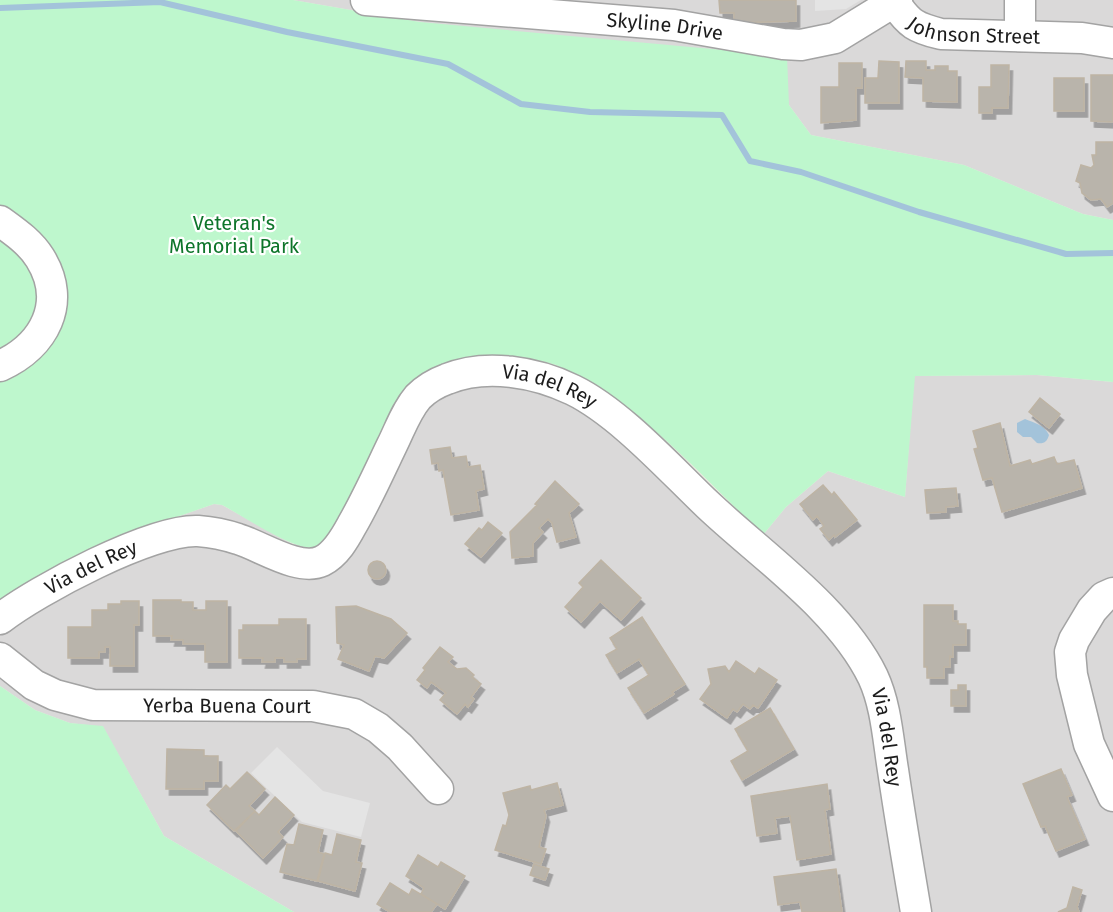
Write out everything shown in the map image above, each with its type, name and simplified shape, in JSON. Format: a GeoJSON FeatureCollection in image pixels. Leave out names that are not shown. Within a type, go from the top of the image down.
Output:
{"type":"FeatureCollection","features":[{"type":"Feature","properties":{"kind":"street","name":"Skyline Drive"},"geometry":{"type":"LineString","coordinates":[[366,0],[674,25],[783,44]]}},
{"type":"Feature","properties":{"kind":"street"},"geometry":{"type":"LineString","coordinates":[[1020,0],[1020,36]]}},
{"type":"Feature","properties":{"kind":"street","name":"Johnson Street"},"geometry":{"type":"LineString","coordinates":[[783,44],[801,45],[835,38],[896,1],[906,20],[941,34],[1082,38],[1113,43]]}},
{"type":"Feature","properties":{"kind":"street"},"geometry":{"type":"LineString","coordinates":[[0,221],[29,244],[41,259],[50,280],[53,300],[48,319],[39,336],[16,359],[0,366]]}},
{"type":"Feature","properties":{"kind":"street","name":"Via del Rey"},"geometry":{"type":"LineString","coordinates":[[0,619],[12,609],[88,568],[154,538],[178,532],[198,531],[236,538],[291,561],[304,564],[323,561],[332,555],[344,539],[368,497],[409,410],[428,389],[464,373],[486,371],[514,373],[551,382],[586,397],[612,416],[823,609],[863,660],[874,678],[885,718],[916,912]]}},
{"type":"Feature","properties":{"kind":"street"},"geometry":{"type":"LineString","coordinates":[[1113,593],[1104,597],[1092,610],[1074,640],[1070,652],[1072,675],[1089,744],[1113,796]]}},
{"type":"Feature","properties":{"kind":"street","name":"Yerba Buena Court"},"geometry":{"type":"LineString","coordinates":[[0,658],[34,685],[55,695],[93,705],[313,706],[354,714],[378,728],[400,747],[438,789]]}},
{"type":"Feature","properties":{"kind":"shaded area"},"geometry":{"type":"Polygon","coordinates":[[[293,0],[1113,0],[1113,220],[1083,214],[964,165],[811,135],[789,105],[420,22],[293,0]]]}},
{"type":"Feature","properties":{"kind":"shaded area"},"geometry":{"type":"Polygon","coordinates":[[[815,0],[861,0],[846,9],[815,11],[815,0]]]}},
{"type":"Feature","properties":{"kind":"shaded area"},"geometry":{"type":"Polygon","coordinates":[[[489,357],[515,357],[558,366],[606,392],[647,424],[763,535],[786,507],[828,471],[905,497],[914,376],[1037,375],[1113,382],[1113,912],[294,912],[164,836],[103,727],[70,723],[35,710],[0,686],[0,603],[151,526],[214,504],[222,505],[294,545],[425,372],[443,364],[489,357]]]}},
{"type":"Feature","properties":{"kind":"shaded area"},"geometry":{"type":"Polygon","coordinates":[[[277,747],[323,791],[370,803],[361,837],[302,822],[251,773],[277,747]]]}},
{"type":"Feature","properties":{"kind":"green space","name":"Veteran's Memorial Park"},"geometry":{"type":"Polygon","coordinates":[[[0,0],[293,0],[420,22],[787,56],[789,105],[811,135],[964,165],[1083,214],[1113,220],[1113,382],[1037,375],[915,376],[905,497],[828,471],[786,507],[763,535],[656,431],[609,395],[584,380],[556,365],[526,359],[495,357],[457,362],[427,372],[414,384],[335,531],[319,547],[310,548],[285,540],[222,505],[214,504],[151,526],[0,603],[0,0]]]}},
{"type":"Feature","properties":{"kind":"green space"},"geometry":{"type":"Polygon","coordinates":[[[0,686],[35,710],[70,723],[103,726],[164,836],[294,912],[0,912],[0,686]]]}},
{"type":"Feature","properties":{"kind":"water"},"geometry":{"type":"Polygon","coordinates":[[[1025,419],[1045,429],[1049,435],[1046,441],[1037,443],[1031,437],[1023,437],[1017,432],[1017,423],[1025,419]]]}},
{"type":"Feature","properties":{"kind":"building"},"geometry":{"type":"Polygon","coordinates":[[[719,0],[796,0],[796,21],[734,23],[734,13],[720,13],[719,0]]]}},
{"type":"Feature","properties":{"kind":"building"},"geometry":{"type":"Polygon","coordinates":[[[879,61],[899,62],[899,103],[865,103],[865,78],[878,78],[879,61]]]}},
{"type":"Feature","properties":{"kind":"building"},"geometry":{"type":"Polygon","coordinates":[[[906,61],[926,61],[926,70],[935,70],[935,66],[948,66],[948,71],[957,71],[957,102],[923,101],[923,78],[905,77],[906,61]]]}},
{"type":"Feature","properties":{"kind":"building"},"geometry":{"type":"Polygon","coordinates":[[[839,63],[862,63],[862,88],[856,88],[856,120],[821,123],[821,87],[839,87],[839,63]]]}},
{"type":"Feature","properties":{"kind":"building"},"geometry":{"type":"Polygon","coordinates":[[[991,65],[1009,65],[1008,108],[992,108],[992,113],[979,113],[979,87],[991,87],[991,65]]]}},
{"type":"Feature","properties":{"kind":"building"},"geometry":{"type":"Polygon","coordinates":[[[1091,75],[1113,75],[1113,122],[1091,121],[1091,75]]]}},
{"type":"Feature","properties":{"kind":"building"},"geometry":{"type":"Polygon","coordinates":[[[1054,78],[1084,78],[1084,111],[1054,111],[1054,78]]]}},
{"type":"Feature","properties":{"kind":"building"},"geometry":{"type":"Polygon","coordinates":[[[1096,142],[1113,142],[1113,203],[1107,207],[1101,199],[1091,200],[1082,193],[1080,183],[1076,181],[1081,165],[1091,168],[1094,165],[1092,155],[1096,155],[1096,142]]]}},
{"type":"Feature","properties":{"kind":"building"},"geometry":{"type":"Polygon","coordinates":[[[1040,398],[1060,414],[1049,428],[1029,412],[1040,398]]]}},
{"type":"Feature","properties":{"kind":"building"},"geometry":{"type":"Polygon","coordinates":[[[1000,423],[1010,466],[1030,460],[1032,464],[1054,457],[1057,464],[1074,460],[1082,488],[1002,512],[992,478],[983,480],[974,449],[978,448],[973,431],[1000,423]]]}},
{"type":"Feature","properties":{"kind":"building"},"geometry":{"type":"Polygon","coordinates":[[[450,447],[452,458],[466,456],[468,467],[480,465],[484,489],[476,491],[479,510],[451,515],[443,470],[439,471],[438,463],[432,464],[430,450],[450,447]]]}},
{"type":"Feature","properties":{"kind":"building"},"geometry":{"type":"Polygon","coordinates":[[[555,481],[579,504],[569,513],[576,537],[557,542],[552,523],[548,519],[539,528],[543,532],[533,543],[533,556],[512,558],[510,532],[537,505],[535,504],[555,481]]]}},
{"type":"Feature","properties":{"kind":"building"},"geometry":{"type":"Polygon","coordinates":[[[823,485],[832,495],[834,492],[857,520],[829,540],[820,529],[824,526],[817,516],[813,520],[800,504],[823,485]]]}},
{"type":"Feature","properties":{"kind":"building"},"geometry":{"type":"Polygon","coordinates":[[[956,488],[958,506],[946,507],[946,512],[927,513],[925,490],[956,488]]]}},
{"type":"Feature","properties":{"kind":"building"},"geometry":{"type":"Polygon","coordinates":[[[488,522],[502,533],[481,557],[465,544],[479,528],[482,530],[488,522]]]}},
{"type":"Feature","properties":{"kind":"building"},"geometry":{"type":"Polygon","coordinates":[[[601,560],[641,598],[621,620],[600,601],[581,622],[565,607],[583,587],[579,583],[601,560]]]}},
{"type":"Feature","properties":{"kind":"building"},"geometry":{"type":"Polygon","coordinates":[[[377,561],[383,564],[386,570],[383,576],[377,579],[371,576],[368,570],[371,564],[377,561]]]}},
{"type":"Feature","properties":{"kind":"building"},"geometry":{"type":"Polygon","coordinates":[[[153,600],[193,602],[193,610],[206,610],[206,601],[227,601],[227,662],[205,662],[205,644],[183,644],[183,640],[171,640],[172,636],[153,636],[153,600]]]}},
{"type":"Feature","properties":{"kind":"building"},"geometry":{"type":"Polygon","coordinates":[[[121,601],[139,601],[139,625],[134,625],[134,666],[110,666],[110,647],[105,647],[105,652],[99,652],[99,658],[68,658],[68,627],[92,627],[92,610],[108,610],[108,604],[121,604],[121,601]]]}},
{"type":"Feature","properties":{"kind":"building"},"geometry":{"type":"Polygon","coordinates":[[[924,605],[953,605],[953,621],[966,624],[966,645],[953,645],[953,657],[950,656],[950,667],[944,667],[944,678],[927,678],[927,667],[924,667],[924,605]]]}},
{"type":"Feature","properties":{"kind":"building"},"geometry":{"type":"Polygon","coordinates":[[[356,606],[391,619],[407,633],[384,658],[375,656],[369,671],[338,659],[344,645],[337,643],[336,607],[356,606]]]}},
{"type":"Feature","properties":{"kind":"building"},"geometry":{"type":"Polygon","coordinates":[[[642,617],[685,684],[672,692],[674,694],[644,713],[628,688],[649,675],[639,659],[617,673],[606,655],[617,649],[610,638],[642,617]]]}},
{"type":"Feature","properties":{"kind":"building"},"geometry":{"type":"Polygon","coordinates":[[[279,619],[306,619],[306,659],[284,662],[284,658],[275,658],[275,662],[262,662],[263,658],[239,658],[239,630],[243,630],[243,625],[279,625],[279,619]]]}},
{"type":"Feature","properties":{"kind":"building"},"geometry":{"type":"Polygon","coordinates":[[[440,647],[453,657],[448,662],[457,669],[466,668],[481,684],[471,697],[474,699],[468,707],[465,704],[457,714],[440,700],[446,693],[431,682],[427,688],[417,680],[425,670],[423,668],[440,647]]]}},
{"type":"Feature","properties":{"kind":"building"},"geometry":{"type":"Polygon","coordinates":[[[736,661],[755,674],[759,668],[777,680],[758,708],[753,705],[750,709],[743,704],[737,712],[733,709],[727,718],[700,699],[711,684],[708,669],[725,666],[729,672],[736,661]]]}},
{"type":"Feature","properties":{"kind":"building"},"geometry":{"type":"Polygon","coordinates":[[[958,685],[966,685],[966,706],[951,706],[951,690],[958,690],[958,685]]]}},
{"type":"Feature","properties":{"kind":"building"},"geometry":{"type":"Polygon","coordinates":[[[770,708],[794,749],[742,780],[731,761],[748,751],[735,729],[770,708]]]}},
{"type":"Feature","properties":{"kind":"building"},"geometry":{"type":"Polygon","coordinates":[[[167,749],[204,750],[204,756],[218,756],[218,781],[204,781],[204,789],[166,789],[167,749]]]}},
{"type":"Feature","properties":{"kind":"building"},"geometry":{"type":"Polygon","coordinates":[[[1061,769],[1072,795],[1067,797],[1085,839],[1056,851],[1045,826],[1041,827],[1023,784],[1061,769]]]}},
{"type":"Feature","properties":{"kind":"building"},"geometry":{"type":"Polygon","coordinates":[[[247,772],[265,789],[249,806],[255,811],[234,831],[207,805],[226,785],[230,789],[247,772]]]}},
{"type":"Feature","properties":{"kind":"building"},"geometry":{"type":"Polygon","coordinates":[[[557,783],[563,805],[544,810],[546,816],[539,847],[546,849],[541,864],[495,850],[503,825],[506,826],[509,815],[503,793],[530,786],[531,790],[557,783]]]}},
{"type":"Feature","properties":{"kind":"building"},"geometry":{"type":"Polygon","coordinates":[[[827,784],[830,809],[825,810],[831,854],[797,860],[790,816],[775,818],[777,833],[757,836],[751,796],[827,784]]]}},
{"type":"Feature","properties":{"kind":"building"},"geometry":{"type":"Polygon","coordinates":[[[275,797],[294,815],[278,832],[283,837],[263,858],[236,831],[255,811],[259,815],[275,797]]]}},
{"type":"Feature","properties":{"kind":"building"},"geometry":{"type":"Polygon","coordinates":[[[299,824],[323,830],[318,852],[324,854],[317,881],[280,872],[287,844],[294,845],[299,824]]]}},
{"type":"Feature","properties":{"kind":"building"},"geometry":{"type":"Polygon","coordinates":[[[337,834],[361,840],[356,862],[362,863],[355,891],[318,881],[325,853],[332,855],[337,834]]]}},
{"type":"Feature","properties":{"kind":"building"},"geometry":{"type":"Polygon","coordinates":[[[418,855],[438,867],[441,862],[465,876],[445,909],[421,894],[424,888],[406,876],[418,855]]]}},
{"type":"Feature","properties":{"kind":"building"},"geometry":{"type":"Polygon","coordinates":[[[534,864],[549,869],[545,880],[530,875],[534,864]]]}},
{"type":"Feature","properties":{"kind":"building"},"geometry":{"type":"Polygon","coordinates":[[[836,869],[842,912],[802,912],[800,902],[778,905],[774,877],[836,869]]]}},
{"type":"Feature","properties":{"kind":"building"},"geometry":{"type":"Polygon","coordinates":[[[390,883],[409,895],[412,889],[437,904],[431,912],[390,912],[377,904],[390,883]]]}},
{"type":"Feature","properties":{"kind":"building"},"geometry":{"type":"Polygon","coordinates":[[[1073,887],[1082,890],[1077,907],[1079,912],[1058,912],[1067,908],[1073,887]]]}},
{"type":"Feature","properties":{"kind":"waterway"},"geometry":{"type":"LineString","coordinates":[[0,8],[160,2],[287,32],[448,64],[521,104],[590,112],[722,115],[750,161],[801,172],[919,212],[1066,254],[1113,253]]}}]}
